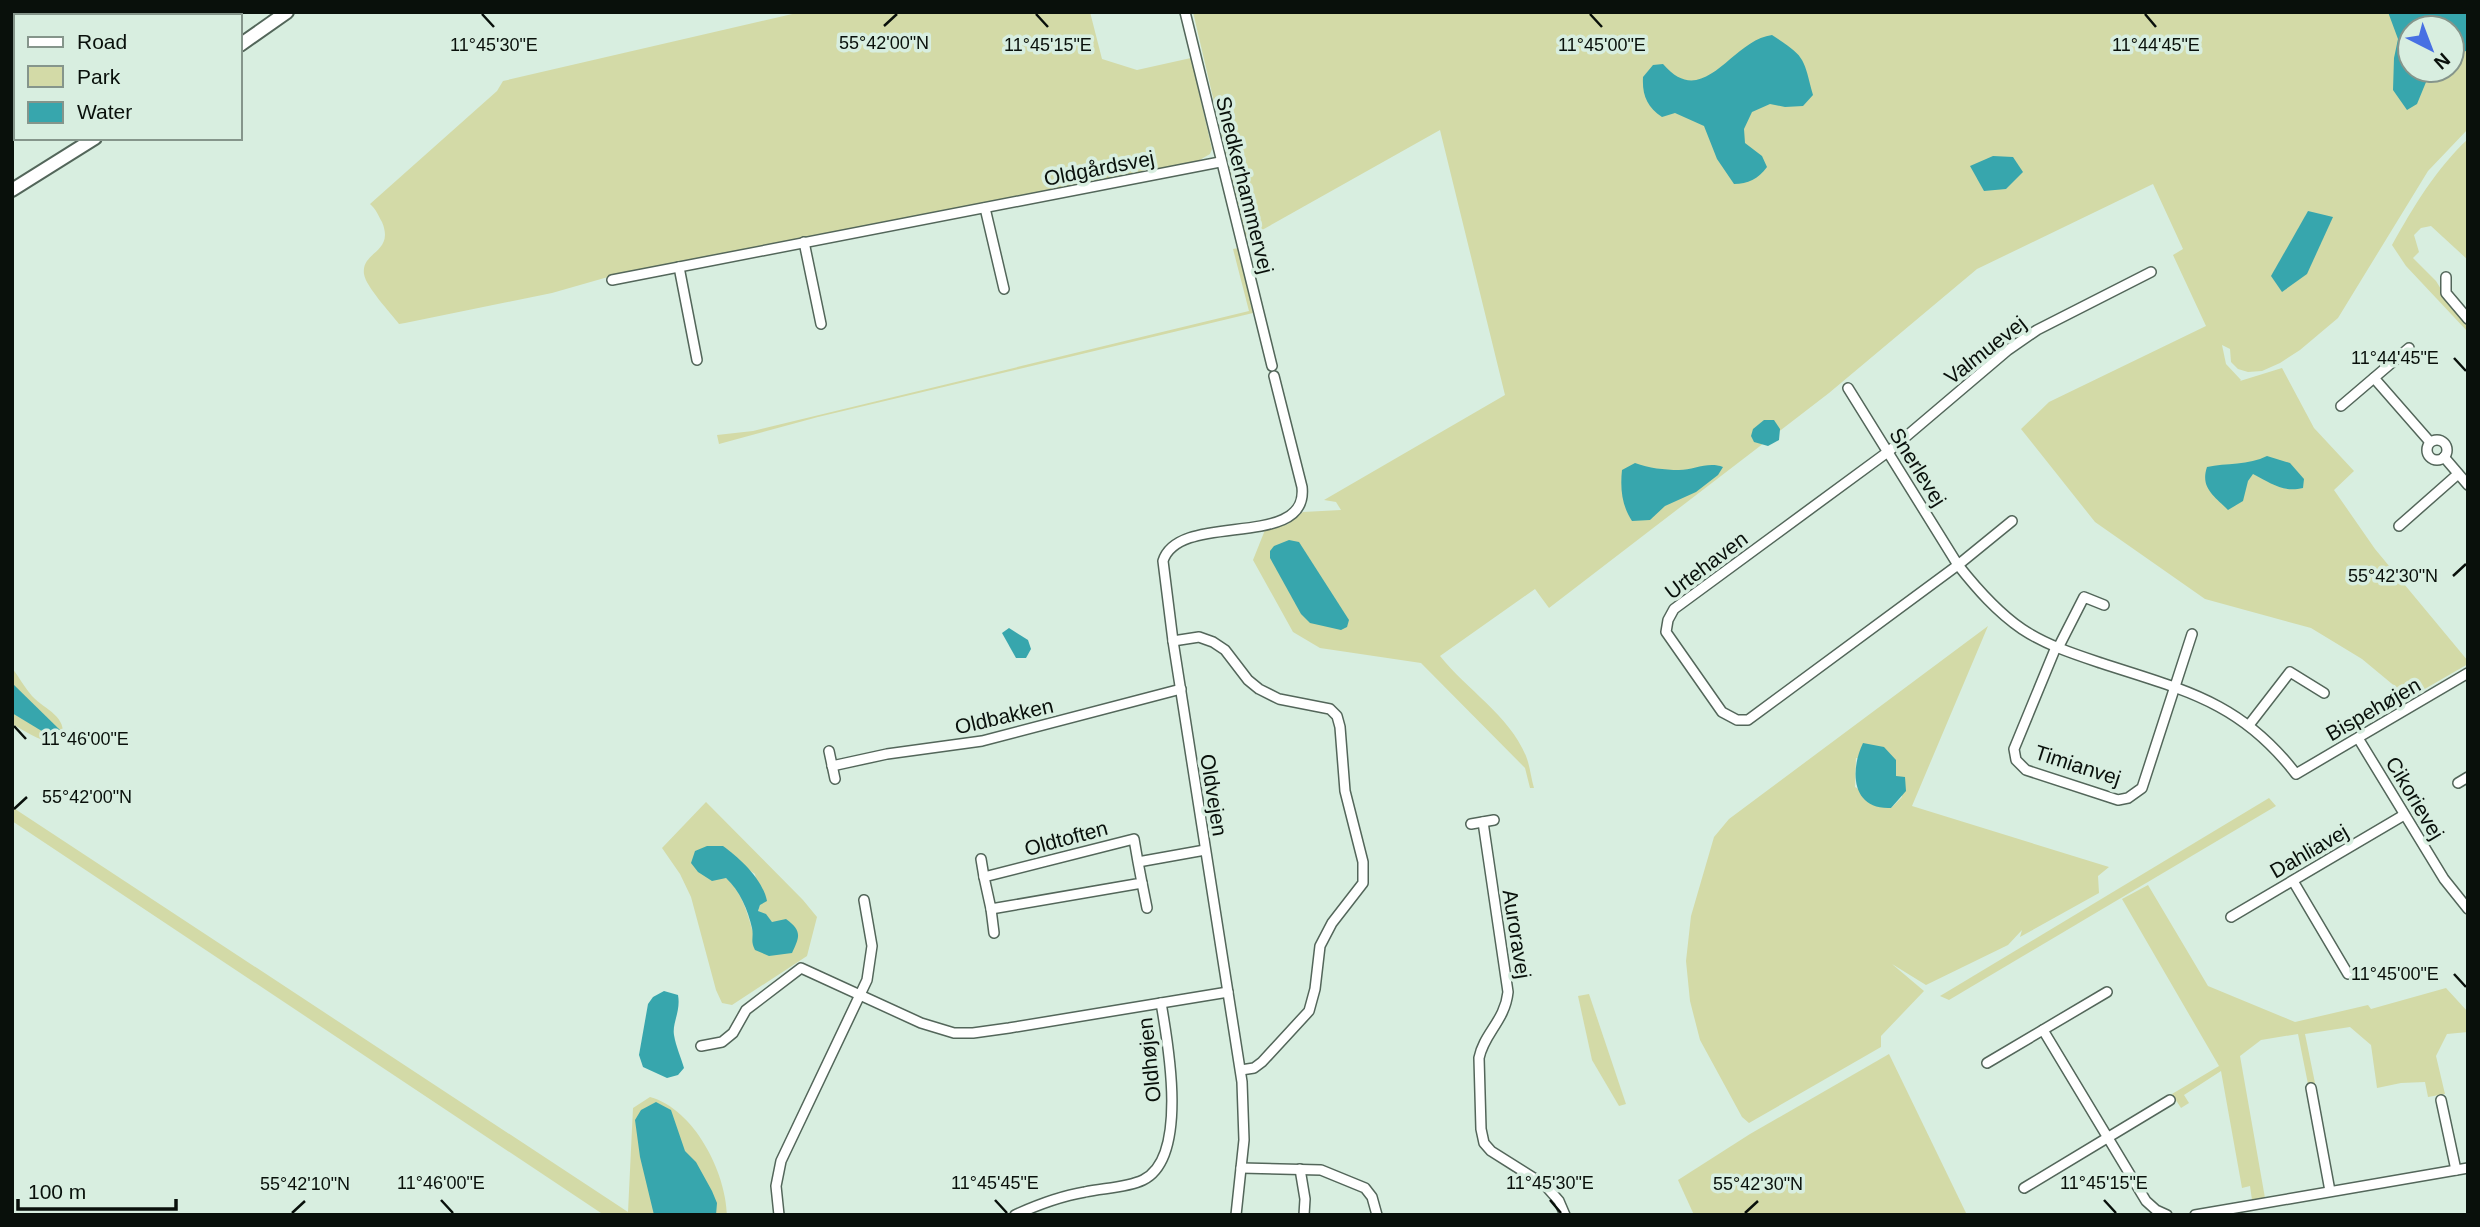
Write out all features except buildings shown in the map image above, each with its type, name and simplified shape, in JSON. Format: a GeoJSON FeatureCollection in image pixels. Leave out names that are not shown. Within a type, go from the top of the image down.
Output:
{"type":"FeatureCollection","features":[{"type":"Feature","properties":{"kind":"street"},"geometry":{"type":"LineString","coordinates":[[242,44],[287,12]]}},
{"type":"Feature","properties":{"kind":"street","name":"Snedkerhammervej"},"geometry":{"type":"LineString","coordinates":[[1185,12],[1300,479]]}},
{"type":"Feature","properties":{"kind":"street"},"geometry":{"type":"LineString","coordinates":[[12,190],[93,140]]}},
{"type":"Feature","properties":{"kind":"street","name":"Oldgårdsvej"},"geometry":{"type":"LineString","coordinates":[[612,281],[1220,162]]}},
{"type":"Feature","properties":{"kind":"street"},"geometry":{"type":"LineString","coordinates":[[985,208],[1004,289]]}},
{"type":"Feature","properties":{"kind":"street"},"geometry":{"type":"LineString","coordinates":[[804,242],[821,324]]}},
{"type":"Feature","properties":{"kind":"street"},"geometry":{"type":"LineString","coordinates":[[680,267],[697,360]]}},
{"type":"Feature","properties":{"kind":"street","name":"Valmuevej"},"geometry":{"type":"LineString","coordinates":[[1889,452],[2022,340],[2151,272]]}},
{"type":"Feature","properties":{"kind":"street"},"geometry":{"type":"LineString","coordinates":[[2446,277],[2446,293],[2468,319]]}},
{"type":"Feature","properties":{"kind":"street"},"geometry":{"type":"LineString","coordinates":[[2341,406],[2409,348]]}},
{"type":"Feature","properties":{"kind":"street"},"geometry":{"type":"LineString","coordinates":[[2374,378],[2430,442]]}},
{"type":"Feature","properties":{"kind":"street","name":"Snerlevej"},"geometry":{"type":"LineString","coordinates":[[1848,388],[1958,565],[2001,613],[2023,630],[2057,648],[2217,704],[2249,724],[2271,744],[2296,774]]}},
{"type":"Feature","properties":{"kind":"street"},"geometry":{"type":"LineString","coordinates":[[2439,439],[2445,443],[2447,452],[2444,457],[2437,460],[2431,458],[2427,450],[2430,442],[2439,439]]}},
{"type":"Feature","properties":{"kind":"street","name":"Urtehaven"},"geometry":{"type":"LineString","coordinates":[[1889,452],[1674,609],[1665,632],[1668,638],[1722,712],[1737,720],[1748,720],[1958,565]]}},
{"type":"Feature","properties":{"kind":"street"},"geometry":{"type":"LineString","coordinates":[[2444,457],[2468,485]]}},
{"type":"Feature","properties":{"kind":"street"},"geometry":{"type":"LineString","coordinates":[[2399,526],[2458,474]]}},
{"type":"Feature","properties":{"kind":"street","name":"Oldvejen"},"geometry":{"type":"LineString","coordinates":[[1236,1215],[1244,1127],[1241,1070],[1163,567],[1168,550],[1181,540],[1254,527],[1288,517],[1302,502],[1300,479]]}},
{"type":"Feature","properties":{"kind":"street"},"geometry":{"type":"LineString","coordinates":[[1958,565],[2012,522]]}},
{"type":"Feature","properties":{"kind":"street"},"geometry":{"type":"LineString","coordinates":[[2057,648],[2084,597],[2104,605]]}},
{"type":"Feature","properties":{"kind":"street"},"geometry":{"type":"LineString","coordinates":[[2175,688],[2192,635]]}},
{"type":"Feature","properties":{"kind":"street"},"geometry":{"type":"LineString","coordinates":[[1173,641],[1199,637],[1212,641],[1224,650],[1248,680],[1259,689],[1279,699],[1319,705],[1333,712],[1340,727],[1347,803],[1363,862],[1363,883],[1332,923],[1320,946],[1315,989],[1309,1010],[1262,1062],[1254,1068],[1241,1070]]}},
{"type":"Feature","properties":{"kind":"street","name":"Timianvej"},"geometry":{"type":"LineString","coordinates":[[2057,648],[2014,749],[2016,760],[2026,770],[2118,800],[2135,794],[2142,788],[2175,688]]}},
{"type":"Feature","properties":{"kind":"street"},"geometry":{"type":"LineString","coordinates":[[2249,724],[2291,672],[2324,693]]}},
{"type":"Feature","properties":{"kind":"street","name":"Bispehøjen"},"geometry":{"type":"LineString","coordinates":[[2296,774],[2468,673]]}},
{"type":"Feature","properties":{"kind":"street","name":"Oldbakken"},"geometry":{"type":"LineString","coordinates":[[832,766],[982,741],[1181,689]]}},
{"type":"Feature","properties":{"kind":"street","name":"Cikorievej"},"geometry":{"type":"LineString","coordinates":[[2358,738],[2444,879],[2468,909]]}},
{"type":"Feature","properties":{"kind":"street"},"geometry":{"type":"LineString","coordinates":[[829,751],[835,779]]}},
{"type":"Feature","properties":{"kind":"street"},"geometry":{"type":"LineString","coordinates":[[2458,783],[2468,777]]}},
{"type":"Feature","properties":{"kind":"street","name":"Dahliavej"},"geometry":{"type":"LineString","coordinates":[[2231,917],[2404,814]]}},
{"type":"Feature","properties":{"kind":"street"},"geometry":{"type":"LineString","coordinates":[[1471,824],[1494,820]]}},
{"type":"Feature","properties":{"kind":"street","name":"Auroravej"},"geometry":{"type":"LineString","coordinates":[[1483,822],[1508,992],[1500,1020],[1480,1052],[1482,1138],[1490,1150],[1545,1185],[1556,1197],[1565,1215]]}},
{"type":"Feature","properties":{"kind":"street","name":"Oldtoften"},"geometry":{"type":"LineString","coordinates":[[984,877],[1134,839],[1147,908]]}},
{"type":"Feature","properties":{"kind":"street"},"geometry":{"type":"LineString","coordinates":[[1138,862],[1205,850]]}},
{"type":"Feature","properties":{"kind":"street"},"geometry":{"type":"LineString","coordinates":[[981,859],[994,933]]}},
{"type":"Feature","properties":{"kind":"street"},"geometry":{"type":"LineString","coordinates":[[2293,881],[2348,974]]}},
{"type":"Feature","properties":{"kind":"street"},"geometry":{"type":"LineString","coordinates":[[991,909],[1142,883]]}},
{"type":"Feature","properties":{"kind":"street"},"geometry":{"type":"LineString","coordinates":[[779,1215],[776,1182],[782,1161],[862,995],[869,971],[872,946],[864,900]]}},
{"type":"Feature","properties":{"kind":"street","name":"Oldhøjen"},"geometry":{"type":"LineString","coordinates":[[701,1046],[722,1042],[733,1033],[746,1010],[798,969],[804,969],[938,1030],[964,1033],[1228,992]]}},
{"type":"Feature","properties":{"kind":"street"},"geometry":{"type":"LineString","coordinates":[[1987,1063],[2107,992]]}},
{"type":"Feature","properties":{"kind":"street","name":"Oldhøjen"},"geometry":{"type":"LineString","coordinates":[[1015,1215],[1075,1194],[1139,1182],[1157,1169],[1168,1138],[1172,1107],[1172,1079],[1161,1003]]}},
{"type":"Feature","properties":{"kind":"street"},"geometry":{"type":"LineString","coordinates":[[2043,1030],[2146,1201],[2167,1215]]}},
{"type":"Feature","properties":{"kind":"street"},"geometry":{"type":"LineString","coordinates":[[2311,1088],[2330,1191]]}},
{"type":"Feature","properties":{"kind":"street"},"geometry":{"type":"LineString","coordinates":[[2024,1188],[2170,1100]]}},
{"type":"Feature","properties":{"kind":"street"},"geometry":{"type":"LineString","coordinates":[[2441,1100],[2456,1170]]}},
{"type":"Feature","properties":{"kind":"street"},"geometry":{"type":"LineString","coordinates":[[1241,1167],[1318,1170],[1362,1186],[1371,1195],[1377,1215]]}},
{"type":"Feature","properties":{"kind":"street"},"geometry":{"type":"LineString","coordinates":[[2195,1215],[2468,1168]]}},
{"type":"Feature","properties":{"kind":"street"},"geometry":{"type":"LineString","coordinates":[[1300,1169],[1306,1199],[1304,1215]]}},
{"type":"Feature","properties":{"kind":"green space"},"geometry":{"type":"Polygon","coordinates":[[[801,12],[1090,12],[1102,59],[1137,70],[1191,58],[1212,149],[1210,154],[1198,161],[608,277],[552,293],[399,324],[369,286],[364,266],[381,246],[385,232],[370,204],[497,91],[503,81],[801,12]]]}},
{"type":"Feature","properties":{"kind":"green space"},"geometry":{"type":"Polygon","coordinates":[[[1193,12],[2468,12],[2468,129],[2428,171],[2338,318],[2300,350],[2262,371],[2248,372],[2238,369],[2231,362],[2230,349],[2222,345],[2226,364],[2240,381],[2282,368],[2314,428],[2354,471],[2334,490],[2375,549],[2468,664],[2409,698],[2362,659],[2311,628],[2205,599],[2095,522],[2021,429],[2049,402],[2206,326],[2173,255],[2183,249],[2153,184],[1977,269],[1829,393],[1549,608],[1535,589],[1440,656],[1498,715],[1518,741],[1529,764],[1534,788],[1530,788],[1525,768],[1421,663],[1320,648],[1293,632],[1253,560],[1265,530],[1288,524],[1303,512],[1341,510],[1336,502],[1324,500],[1505,395],[1440,130],[1246,239],[1193,12]]]}},
{"type":"Feature","properties":{"kind":"green space"},"geometry":{"type":"Polygon","coordinates":[[[2468,139],[2468,260],[2431,226],[2421,228],[2414,235],[2419,252],[2413,258],[2436,281],[2468,322],[2468,332],[2406,266],[2392,245],[2435,176],[2468,139]]]}},
{"type":"Feature","properties":{"kind":"green space"},"geometry":{"type":"Polygon","coordinates":[[[1238,248],[1253,313],[818,417],[719,444],[717,435],[753,431],[1249,311],[1233,249],[1238,248]]]}},
{"type":"Feature","properties":{"kind":"green space"},"geometry":{"type":"Polygon","coordinates":[[[1988,626],[1912,806],[2109,867],[2098,876],[2099,893],[2020,937],[2022,930],[2008,945],[1926,985],[1892,964],[1924,991],[1881,1036],[1881,1047],[1749,1123],[1742,1117],[1700,1040],[1690,1001],[1686,961],[1691,916],[1714,837],[1729,819],[1988,626]],[[1856,758],[1855,787],[1891,808],[1902,797],[1896,777],[1896,760],[1856,758]]]}},
{"type":"Feature","properties":{"kind":"green space"},"geometry":{"type":"Polygon","coordinates":[[[12,668],[32,696],[59,719],[63,731],[62,739],[43,740],[12,724],[12,668]]]}},
{"type":"Feature","properties":{"kind":"green space"},"geometry":{"type":"Polygon","coordinates":[[[2269,798],[2276,806],[1949,1000],[1940,996],[2269,798]]]}},
{"type":"Feature","properties":{"kind":"green space"},"geometry":{"type":"Polygon","coordinates":[[[706,802],[817,917],[807,956],[732,1005],[722,1003],[716,990],[691,897],[680,874],[662,848],[706,802]],[[732,853],[726,878],[740,896],[753,932],[772,922],[758,911],[760,905],[755,874],[743,866],[732,853]]]}},
{"type":"Feature","properties":{"kind":"green space"},"geometry":{"type":"Polygon","coordinates":[[[12,807],[628,1212],[633,1108],[650,1097],[666,1104],[680,1114],[705,1144],[721,1180],[727,1215],[604,1215],[12,821],[12,807]]]}},
{"type":"Feature","properties":{"kind":"green space"},"geometry":{"type":"Polygon","coordinates":[[[2148,885],[2208,986],[2295,1022],[2368,1005],[2371,1009],[2446,988],[2468,1012],[2468,1032],[2447,1034],[2436,1056],[2445,1094],[2428,1097],[2425,1082],[2377,1088],[2371,1045],[2350,1027],[2305,1034],[2315,1083],[2308,1084],[2298,1034],[2261,1040],[2240,1056],[2265,1198],[2252,1200],[2250,1186],[2242,1188],[2221,1071],[2184,1095],[2189,1103],[2181,1108],[2172,1094],[2219,1066],[2122,899],[2148,885]]]}},
{"type":"Feature","properties":{"kind":"green space"},"geometry":{"type":"Polygon","coordinates":[[[1589,994],[1626,1104],[1619,1106],[1592,1060],[1578,996],[1589,994]]]}},
{"type":"Feature","properties":{"kind":"green space"},"geometry":{"type":"Polygon","coordinates":[[[1889,1054],[1967,1215],[1694,1215],[1678,1180],[1750,1134],[1889,1054]]]}},
{"type":"Feature","properties":{"kind":"water"},"geometry":{"type":"Polygon","coordinates":[[[2388,12],[2468,12],[2468,51],[2466,14],[2396,14],[2396,34],[2388,12]]]}},
{"type":"Feature","properties":{"kind":"water"},"geometry":{"type":"Polygon","coordinates":[[[1772,35],[1801,59],[1813,95],[1803,106],[1770,104],[1752,112],[1744,129],[1745,143],[1762,156],[1767,167],[1752,180],[1734,184],[1717,159],[1704,126],[1675,113],[1662,117],[1657,113],[1646,100],[1643,77],[1653,65],[1663,64],[1678,77],[1692,80],[1705,77],[1743,48],[1772,35]]]}},
{"type":"Feature","properties":{"kind":"water"},"geometry":{"type":"Polygon","coordinates":[[[2396,48],[2396,84],[2425,84],[2417,104],[2407,110],[2393,90],[2396,48]]]}},
{"type":"Feature","properties":{"kind":"water"},"geometry":{"type":"Polygon","coordinates":[[[1993,156],[2013,157],[2023,172],[2006,189],[1984,191],[1970,166],[1993,156]]]}},
{"type":"Feature","properties":{"kind":"water"},"geometry":{"type":"Polygon","coordinates":[[[2308,211],[2333,217],[2307,274],[2282,292],[2271,276],[2308,211]]]}},
{"type":"Feature","properties":{"kind":"water"},"geometry":{"type":"Polygon","coordinates":[[[1764,420],[1774,420],[1780,429],[1779,440],[1768,446],[1754,442],[1751,436],[1753,429],[1764,420]]]}},
{"type":"Feature","properties":{"kind":"water"},"geometry":{"type":"Polygon","coordinates":[[[2267,456],[2290,463],[2304,479],[2303,488],[2283,488],[2253,474],[2248,481],[2243,501],[2228,510],[2213,496],[2205,481],[2207,467],[2267,456]]]}},
{"type":"Feature","properties":{"kind":"water"},"geometry":{"type":"Polygon","coordinates":[[[1635,463],[1673,470],[1706,465],[1723,467],[1718,475],[1696,492],[1665,506],[1650,520],[1632,521],[1624,503],[1621,477],[1622,470],[1635,463]]]}},
{"type":"Feature","properties":{"kind":"water"},"geometry":{"type":"Polygon","coordinates":[[[1289,540],[1299,542],[1349,620],[1347,627],[1341,630],[1310,623],[1301,614],[1270,558],[1270,551],[1274,546],[1289,540]]]}},
{"type":"Feature","properties":{"kind":"water"},"geometry":{"type":"Polygon","coordinates":[[[1009,628],[1028,640],[1031,649],[1026,658],[1016,658],[1002,633],[1009,628]]]}},
{"type":"Feature","properties":{"kind":"water"},"geometry":{"type":"Polygon","coordinates":[[[12,683],[60,730],[57,734],[45,733],[12,713],[12,683]]]}},
{"type":"Feature","properties":{"kind":"water"},"geometry":{"type":"Polygon","coordinates":[[[1863,743],[1884,747],[1896,760],[1896,776],[1905,777],[1906,791],[1891,808],[1878,807],[1868,802],[1857,786],[1856,765],[1863,743]]]}},
{"type":"Feature","properties":{"kind":"water"},"geometry":{"type":"Polygon","coordinates":[[[707,846],[723,846],[756,878],[767,901],[760,905],[758,911],[766,914],[772,922],[786,919],[795,927],[798,938],[792,953],[769,956],[755,950],[748,914],[735,889],[726,878],[712,881],[698,872],[691,863],[695,851],[707,846]]]}},
{"type":"Feature","properties":{"kind":"water"},"geometry":{"type":"Polygon","coordinates":[[[664,991],[678,995],[674,1035],[684,1068],[678,1075],[667,1078],[643,1067],[639,1055],[648,1004],[653,997],[664,991]]]}},
{"type":"Feature","properties":{"kind":"water"},"geometry":{"type":"Polygon","coordinates":[[[656,1102],[671,1110],[685,1151],[696,1162],[712,1191],[717,1203],[716,1215],[654,1215],[640,1157],[635,1120],[641,1110],[656,1102]]]}}]}
